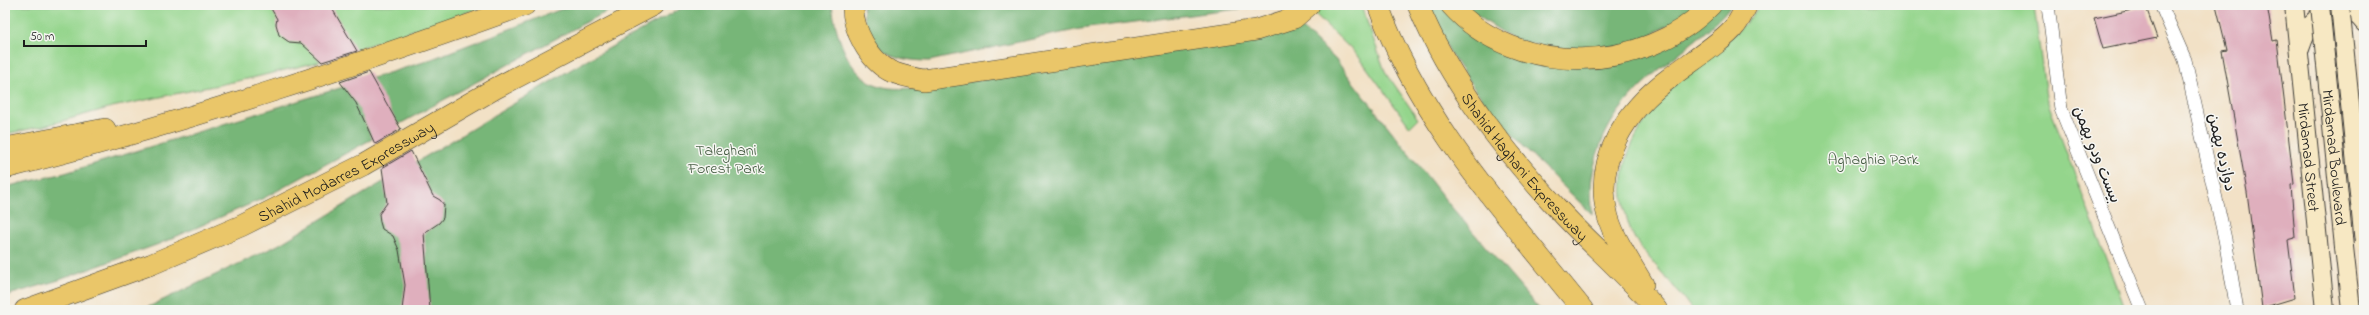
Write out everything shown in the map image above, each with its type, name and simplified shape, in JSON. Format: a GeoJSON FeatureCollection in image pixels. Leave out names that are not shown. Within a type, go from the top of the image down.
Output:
{"type":"FeatureCollection","features":[{"type":"Feature","properties":{"kind":"highway"},"geometry":{"type":"LineString","coordinates":[[5,168],[133,135],[362,63],[526,5]]}},
{"type":"Feature","properties":{"kind":"highway","name":"Shahid Modarres Expressway"},"geometry":{"type":"LineString","coordinates":[[25,310],[152,264],[241,226],[363,165],[510,81],[654,5]]}},
{"type":"Feature","properties":{"kind":"highway"},"geometry":{"type":"LineString","coordinates":[[853,5],[856,26],[864,43],[875,58],[889,70],[904,77],[924,80],[1256,30],[1294,18],[1309,5]]}},
{"type":"Feature","properties":{"kind":"highway"},"geometry":{"type":"LineString","coordinates":[[1378,5],[1402,62],[1422,100],[1476,176],[1583,310]]}},
{"type":"Feature","properties":{"kind":"highway","name":"Shahid Haghani Expressway"},"geometry":{"type":"LineString","coordinates":[[1418,5],[1432,39],[1465,93],[1508,151],[1558,208],[1657,310]]}},
{"type":"Feature","properties":{"kind":"highway"},"geometry":{"type":"LineString","coordinates":[[1451,5],[1471,22],[1504,42],[1540,55],[1569,59],[1594,58],[1624,53],[1655,44],[1678,32],[1711,5]]}},
{"type":"Feature","properties":{"kind":"highway"},"geometry":{"type":"LineString","coordinates":[[1657,310],[1618,240],[1608,217],[1605,176],[1609,154],[1617,135],[1634,111],[1669,78],[1734,27],[1747,5]]}},
{"type":"Feature","properties":{"kind":"highway"},"geometry":{"type":"LineString","coordinates":[[5,148],[125,124],[165,124]]}},
{"type":"Feature","properties":{"kind":"main road","name":"Mirdamad Street"},"geometry":{"type":"LineString","coordinates":[[2294,5],[2325,310]]}},
{"type":"Feature","properties":{"kind":"main road","name":"Mirdamad Boulevard"},"geometry":{"type":"LineString","coordinates":[[2320,5],[2351,310]]}},
{"type":"Feature","properties":{"kind":"main road","name":"Mirdamad Boulevard"},"geometry":{"type":"LineString","coordinates":[[2340,5],[2364,243]]}},
{"type":"Feature","properties":{"kind":"main road"},"geometry":{"type":"LineString","coordinates":[[2363,5],[2364,15]]}},
{"type":"Feature","properties":{"kind":"main road"},"geometry":{"type":"LineString","coordinates":[[2299,52],[2305,33],[2322,15],[2338,10],[2347,11],[2359,16],[2364,22]]}},
{"type":"Feature","properties":{"kind":"street","name":"بیست ودو بهمن"},"geometry":{"type":"LineString","coordinates":[[2048,5],[2061,109],[2142,310]]}},
{"type":"Feature","properties":{"kind":"street","name":"دوازده بهمن"},"geometry":{"type":"LineString","coordinates":[[2161,5],[2185,60],[2225,239],[2236,310]]}},
{"type":"Feature","properties":{"kind":"green space"},"geometry":{"type":"Polygon","coordinates":[[[5,5],[489,5],[318,62],[252,78],[112,107],[44,126],[5,134],[5,5]]]}},
{"type":"Feature","properties":{"kind":"green space"},"geometry":{"type":"Polygon","coordinates":[[[572,5],[621,5],[590,20],[264,198],[159,244],[59,280],[5,296],[5,187],[65,173],[424,62],[572,5]]]}},
{"type":"Feature","properties":{"kind":"green space","name":"Taleghani Forest Park"},"geometry":{"type":"Polygon","coordinates":[[[687,5],[832,5],[840,41],[851,64],[869,81],[880,86],[895,88],[921,88],[1108,63],[1298,28],[1305,31],[1335,59],[1448,203],[1540,310],[142,310],[278,245],[575,67],[687,5]]]}},
{"type":"Feature","properties":{"kind":"green space"},"geometry":{"type":"Polygon","coordinates":[[[863,5],[1269,5],[1080,29],[929,61],[902,58],[891,55],[882,49],[874,42],[869,32],[865,20],[863,5]]]}},
{"type":"Feature","properties":{"kind":"green space"},"geometry":{"type":"Polygon","coordinates":[[[1321,5],[1361,5],[1385,71],[1418,119],[1410,127],[1359,57],[1314,13],[1321,5]]]}},
{"type":"Feature","properties":{"kind":"green space"},"geometry":{"type":"Polygon","coordinates":[[[1428,5],[1440,5],[1465,27],[1592,63],[1720,5],[1731,5],[1708,30],[1650,77],[1636,91],[1613,120],[1604,137],[1597,156],[1592,177],[1592,214],[1535,158],[1498,119],[1481,98],[1451,54],[1428,5]]]}},
{"type":"Feature","properties":{"kind":"green space"},"geometry":{"type":"Polygon","coordinates":[[[1461,5],[1696,5],[1685,16],[1630,46],[1564,52],[1513,39],[1461,5]]]}},
{"type":"Feature","properties":{"kind":"green space","name":"Aghaghia Park"},"geometry":{"type":"Polygon","coordinates":[[[1760,5],[2034,5],[2046,97],[2125,310],[1692,310],[1635,239],[1630,229],[1623,198],[1625,166],[1636,136],[1654,109],[1686,74],[1731,37],[1751,17],[1760,5]]]}},
{"type":"Feature","properties":{"kind":"building"},"geometry":{"type":"Polygon","coordinates":[[[269,5],[330,5],[357,51],[322,62],[301,43],[289,42],[279,35],[276,24],[277,19],[269,5]]]}},
{"type":"Feature","properties":{"kind":"building"},"geometry":{"type":"Polygon","coordinates":[[[2216,5],[2267,5],[2273,41],[2277,40],[2294,184],[2291,185],[2295,238],[2288,240],[2295,298],[2262,308],[2247,192],[2222,51],[2227,50],[2216,5]]]}},
{"type":"Feature","properties":{"kind":"building"},"geometry":{"type":"Polygon","coordinates":[[[2146,7],[2157,38],[2103,49],[2094,18],[2146,7]]]}},
{"type":"Feature","properties":{"kind":"building"},"geometry":{"type":"Polygon","coordinates":[[[369,72],[401,129],[375,144],[356,103],[340,82],[369,72]]]}},
{"type":"Feature","properties":{"kind":"building"},"geometry":{"type":"Polygon","coordinates":[[[411,151],[433,196],[440,200],[444,205],[443,218],[439,223],[424,233],[430,310],[402,310],[405,285],[399,250],[393,236],[382,229],[379,214],[387,203],[382,168],[411,151]]]}}]}
